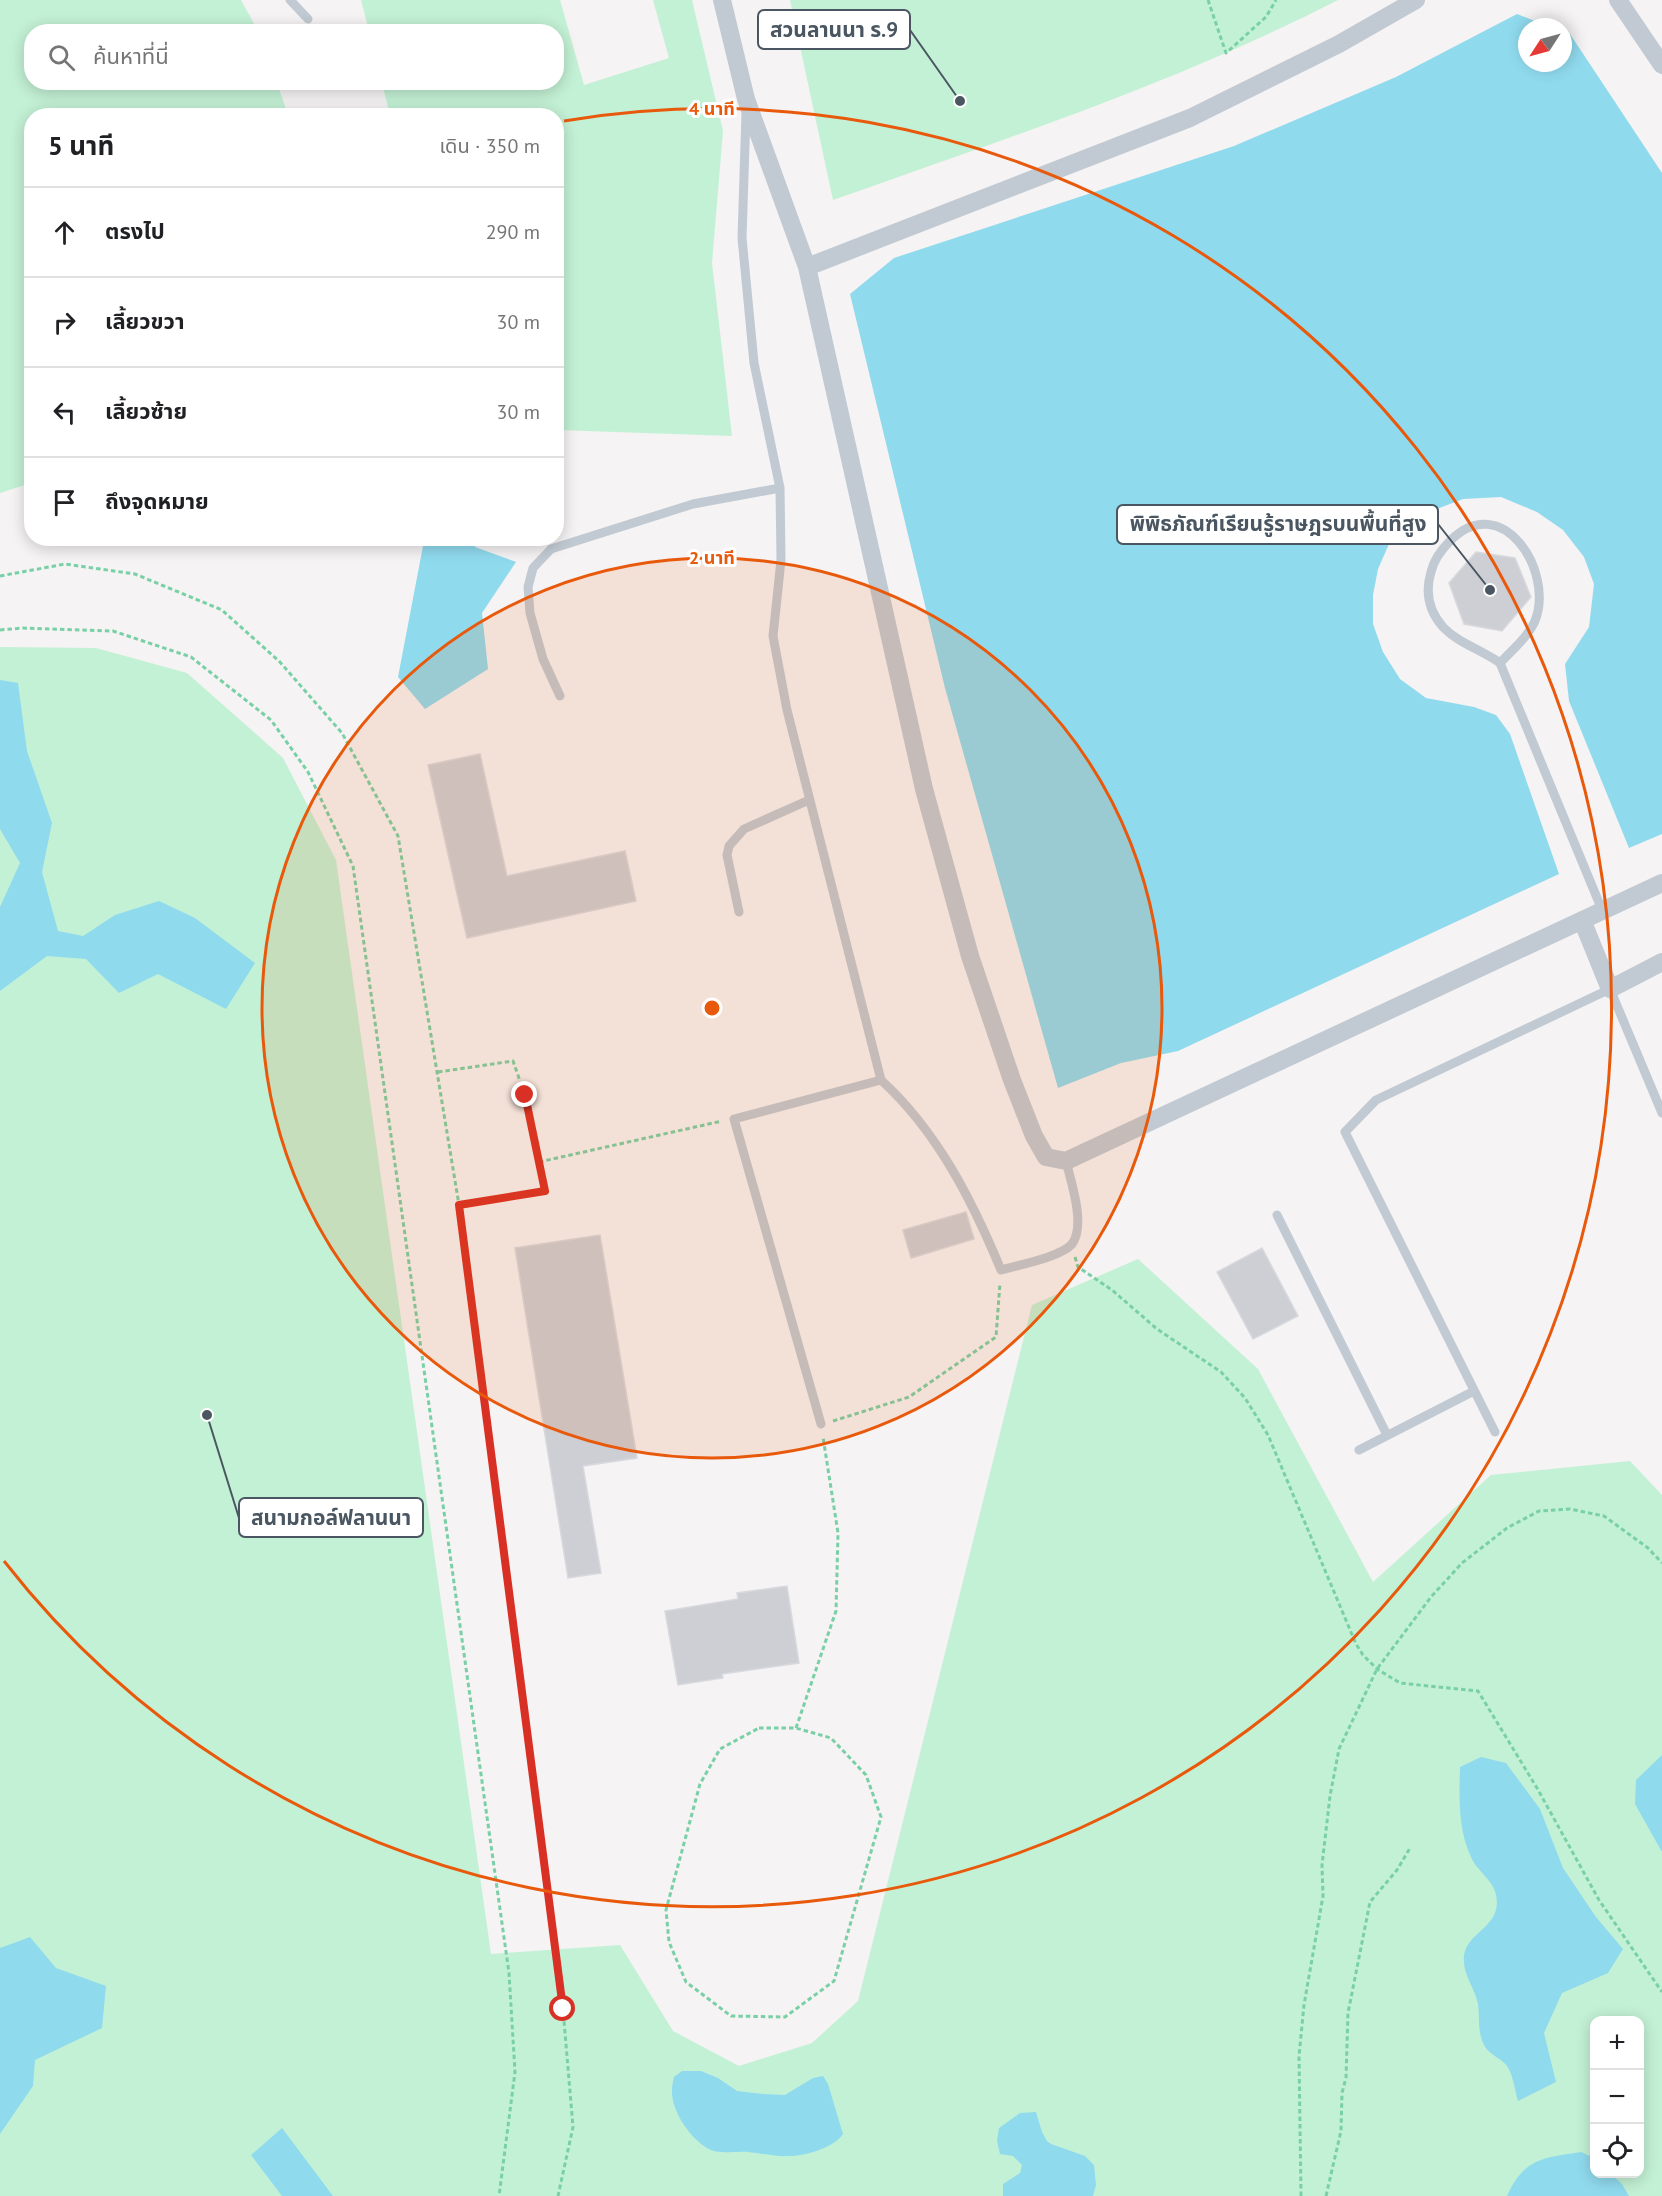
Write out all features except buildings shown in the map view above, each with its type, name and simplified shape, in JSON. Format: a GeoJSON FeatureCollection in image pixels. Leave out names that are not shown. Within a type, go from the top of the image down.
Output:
{"type":"FeatureCollection","features":[{"type":"Feature","properties":{"kind":"street"},"geometry":{"type":"LineString","coordinates":[[722,0],[746,99],[807,267],[924,789],[970,956],[1012,1080],[1034,1136],[1046,1156],[1066,1161],[1662,882]]}},
{"type":"Feature","properties":{"kind":"street"},"geometry":{"type":"LineString","coordinates":[[807,267],[1190,118],[1339,44],[1416,0]]}},
{"type":"Feature","properties":{"kind":"street"},"geometry":{"type":"LineString","coordinates":[[1618,0],[1662,65]]}},
{"type":"Feature","properties":{"kind":"street"},"geometry":{"type":"LineString","coordinates":[[1582,920],[1610,988],[1662,962]]}},
{"type":"Feature","properties":{"kind":"lane"},"geometry":{"type":"LineString","coordinates":[[290,0],[308,19]]}},
{"type":"Feature","properties":{"kind":"lane"},"geometry":{"type":"LineString","coordinates":[[746,99],[742,237],[754,363],[780,488],[781,560],[773,636],[787,710],[880,1080],[901,1098],[932,1139],[960,1182],[979,1218],[1001,1270],[1060,1252],[1071,1245],[1077,1233],[1077,1209],[1066,1161]]}},
{"type":"Feature","properties":{"kind":"lane"},"geometry":{"type":"LineString","coordinates":[[564,545],[693,504],[780,488]]}},
{"type":"Feature","properties":{"kind":"lane"},"geometry":{"type":"LineString","coordinates":[[1500,663],[1523,639],[1534,621],[1540,599],[1538,580],[1530,558],[1520,541],[1499,528],[1473,524],[1458,533],[1441,551],[1433,565],[1427,596],[1433,613],[1443,627],[1467,645],[1500,663],[1602,910]]}},
{"type":"Feature","properties":{"kind":"lane"},"geometry":{"type":"LineString","coordinates":[[560,546],[551,549],[533,568],[528,587],[530,613],[543,659],[560,696]]}},
{"type":"Feature","properties":{"kind":"lane"},"geometry":{"type":"LineString","coordinates":[[740,912],[727,855],[729,846],[744,828],[809,800]]}},
{"type":"Feature","properties":{"kind":"lane"},"geometry":{"type":"LineString","coordinates":[[1495,1432],[1345,1132],[1376,1100],[1610,988],[1662,1113]]}},
{"type":"Feature","properties":{"kind":"lane"},"geometry":{"type":"LineString","coordinates":[[822,1424],[734,1119],[880,1080]]}},
{"type":"Feature","properties":{"kind":"lane"},"geometry":{"type":"LineString","coordinates":[[1277,1215],[1387,1436]]}},
{"type":"Feature","properties":{"kind":"lane"},"geometry":{"type":"LineString","coordinates":[[1359,1450],[1474,1391]]}},
{"type":"Feature","properties":{"kind":"path"},"geometry":{"type":"LineString","coordinates":[[1208,0],[1226,53],[1266,17],[1276,0]]}},
{"type":"Feature","properties":{"kind":"path"},"geometry":{"type":"LineString","coordinates":[[0,576],[65,564],[135,574],[222,610],[279,661],[342,733],[398,836],[459,1205],[563,2009],[573,2127],[558,2196]]}},
{"type":"Feature","properties":{"kind":"path"},"geometry":{"type":"LineString","coordinates":[[0,630],[23,628],[113,632],[191,657],[271,720],[308,772],[353,866],[509,1973],[515,2072],[499,2196]]}},
{"type":"Feature","properties":{"kind":"path"},"geometry":{"type":"LineString","coordinates":[[438,1072],[513,1061],[525,1095],[545,1191],[459,1205]]}},
{"type":"Feature","properties":{"kind":"path"},"geometry":{"type":"LineString","coordinates":[[539,1162],[734,1119]]}},
{"type":"Feature","properties":{"kind":"path"},"geometry":{"type":"LineString","coordinates":[[1071,1245],[1078,1267],[1112,1290],[1157,1329],[1221,1372],[1245,1398],[1268,1435],[1356,1644],[1363,1655],[1377,1669],[1400,1683],[1478,1691],[1537,1788],[1599,1900],[1662,1992]]}},
{"type":"Feature","properties":{"kind":"path"},"geometry":{"type":"LineString","coordinates":[[796,1728],[836,1611],[838,1533],[822,1424],[909,1397],[996,1337],[1001,1270]]}},
{"type":"Feature","properties":{"kind":"path"},"geometry":{"type":"LineString","coordinates":[[1300,2196],[1299,2056],[1304,2005],[1323,1896],[1322,1865],[1330,1796],[1339,1749],[1377,1669],[1431,1597],[1462,1563],[1507,1528],[1539,1511],[1570,1509],[1604,1516],[1648,1548],[1662,1563]]}},
{"type":"Feature","properties":{"kind":"path"},"geometry":{"type":"LineString","coordinates":[[759,1728],[796,1728],[831,1738],[866,1775],[881,1817],[834,1981],[785,2016],[731,2016],[686,1982],[669,1942],[666,1910],[700,1784],[720,1749],[759,1728]]}},
{"type":"Feature","properties":{"kind":"path"},"geometry":{"type":"LineString","coordinates":[[1326,2196],[1341,2131],[1342,2093],[1346,2078],[1348,2013],[1365,1923],[1371,1902],[1397,1870],[1410,1848]]}},
{"type":"Feature","properties":{"kind":"green space"},"geometry":{"type":"Polygon","coordinates":[[[0,0],[241,0],[254,24],[24,24],[24,90],[279,90],[286,108],[24,108],[24,485],[0,493],[0,0]]]}},
{"type":"Feature","properties":{"kind":"green space"},"geometry":{"type":"Polygon","coordinates":[[[361,0],[560,0],[584,85],[669,58],[653,0],[692,0],[723,131],[712,263],[732,436],[564,430],[564,108],[388,108],[384,90],[564,90],[564,24],[367,24],[361,0]]]}},
{"type":"Feature","properties":{"kind":"green space"},"geometry":{"type":"Polygon","coordinates":[[[790,0],[1338,0],[1215,58],[1152,84],[833,200],[790,0]]]}},
{"type":"Feature","properties":{"kind":"green space"},"geometry":{"type":"Polygon","coordinates":[[[0,647],[96,648],[187,673],[283,758],[336,860],[491,1954],[620,1945],[673,2031],[739,2066],[812,2043],[858,2001],[1032,1305],[1138,1259],[1258,1369],[1373,1582],[1491,1475],[1630,1461],[1662,1495],[1662,2196],[0,2196],[0,647]]]}},
{"type":"Feature","properties":{"kind":"water"},"geometry":{"type":"Polygon","coordinates":[[[1517,14],[1527,18],[1518,18],[1518,72],[1572,72],[1572,37],[1662,173],[1662,834],[1629,848],[1569,701],[1565,664],[1589,627],[1594,584],[1584,557],[1563,530],[1537,512],[1501,497],[1463,499],[1421,515],[1389,544],[1378,569],[1373,595],[1373,624],[1383,652],[1400,679],[1426,698],[1474,707],[1496,715],[1510,734],[1559,874],[1178,1051],[1121,1063],[1058,1088],[945,688],[850,294],[894,258],[1234,146],[1396,77],[1517,14]]]}},
{"type":"Feature","properties":{"kind":"water"},"geometry":{"type":"Polygon","coordinates":[[[423,546],[475,546],[516,562],[482,613],[488,669],[425,709],[398,677],[423,546]]]}},
{"type":"Feature","properties":{"kind":"water"},"geometry":{"type":"Polygon","coordinates":[[[0,680],[18,683],[27,751],[52,823],[42,872],[58,931],[83,936],[115,915],[159,901],[195,918],[255,963],[226,1009],[158,974],[119,993],[86,959],[47,956],[0,991],[0,907],[20,863],[0,829],[0,680]]]}},
{"type":"Feature","properties":{"kind":"water"},"geometry":{"type":"Polygon","coordinates":[[[1662,1755],[1662,1852],[1635,1804],[1636,1780],[1662,1755]]]}},
{"type":"Feature","properties":{"kind":"water"},"geometry":{"type":"Polygon","coordinates":[[[1481,1757],[1506,1763],[1540,1809],[1563,1868],[1596,1917],[1623,1949],[1608,1973],[1562,1993],[1544,2033],[1556,2082],[1518,2101],[1509,2069],[1488,2051],[1482,2040],[1478,2004],[1464,1963],[1464,1956],[1471,1940],[1490,1922],[1497,1906],[1495,1890],[1473,1862],[1467,1847],[1460,1813],[1460,1767],[1481,1757]]]}},
{"type":"Feature","properties":{"kind":"water"},"geometry":{"type":"Polygon","coordinates":[[[30,1937],[56,1968],[106,1986],[102,2028],[35,2060],[33,2086],[0,2134],[0,1948],[30,1937]]]}},
{"type":"Feature","properties":{"kind":"water"},"geometry":{"type":"Polygon","coordinates":[[[682,2071],[701,2071],[718,2078],[737,2091],[785,2095],[813,2078],[823,2076],[828,2084],[843,2134],[826,2147],[796,2156],[712,2150],[694,2138],[678,2115],[672,2090],[674,2077],[682,2071]]]}},
{"type":"Feature","properties":{"kind":"water"},"geometry":{"type":"Polygon","coordinates":[[[1036,2112],[1047,2141],[1085,2156],[1094,2165],[1096,2185],[1093,2196],[1003,2196],[1003,2184],[1020,2173],[1022,2165],[1013,2156],[1000,2154],[997,2141],[999,2128],[1020,2113],[1036,2112]]]}},
{"type":"Feature","properties":{"kind":"water"},"geometry":{"type":"Polygon","coordinates":[[[282,2128],[333,2196],[282,2196],[251,2155],[282,2128]]]}},
{"type":"Feature","properties":{"kind":"water"},"geometry":{"type":"Polygon","coordinates":[[[1581,2152],[1590,2156],[1590,2178],[1615,2178],[1629,2196],[1507,2196],[1520,2174],[1528,2167],[1556,2156],[1581,2152]]]}},
{"type":"Feature","properties":{"kind":"place","name":"สวนลานนา ร.9"},"geometry":{"type":"Point","coordinates":[960,101]}},
{"type":"Feature","properties":{"kind":"place","name":"พิพิธภัณฑ์เรียนรู้ราษฎรบนพื้นที่สูง"},"geometry":{"type":"Point","coordinates":[1490,590]}},
{"type":"Feature","properties":{"kind":"place","name":"สนามกอล์ฟลานนา"},"geometry":{"type":"Point","coordinates":[207,1415]}},
{"type":"Feature","properties":{"kind":"route"},"geometry":{"type":"LineString","coordinates":[[525,1095],[545,1191],[459,1205],[563,2009]]}}]}
